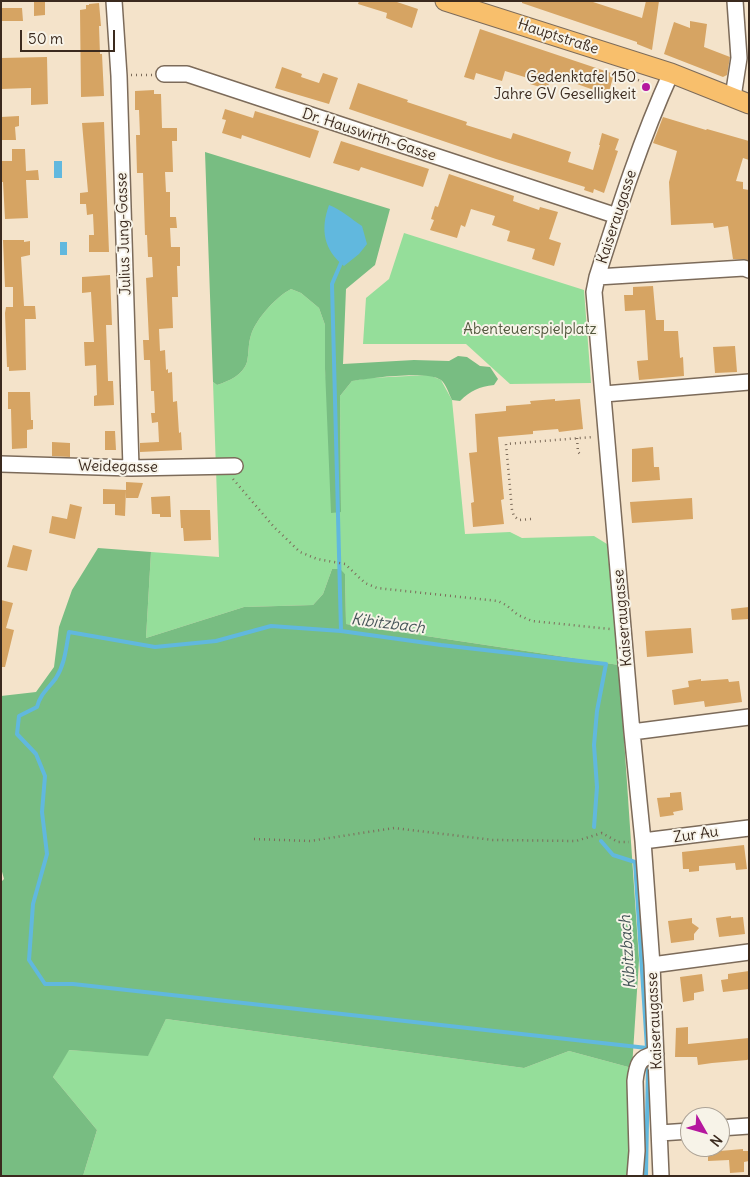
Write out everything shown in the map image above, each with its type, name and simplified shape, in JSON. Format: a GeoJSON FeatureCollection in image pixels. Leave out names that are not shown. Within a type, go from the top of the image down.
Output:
{"type":"FeatureCollection","features":[{"type":"Feature","properties":{"kind":"main road","name":"Hauptstraße"},"geometry":{"type":"LineString","coordinates":[[446,1],[663,82],[741,100]]}},
{"type":"Feature","properties":{"kind":"street","name":"Julius Jung-Gasse"},"geometry":{"type":"LineString","coordinates":[[114,1],[131,468]]}},
{"type":"Feature","properties":{"kind":"street"},"geometry":{"type":"LineString","coordinates":[[735,1],[741,100]]}},
{"type":"Feature","properties":{"kind":"street","name":"Dr. Hauswirth-Gasse"},"geometry":{"type":"LineString","coordinates":[[164,74],[187,74],[616,216]]}},
{"type":"Feature","properties":{"kind":"street","name":"Kaiseraugasse"},"geometry":{"type":"LineString","coordinates":[[662,1176],[652,965],[643,841],[594,292],[616,216],[663,82]]}},
{"type":"Feature","properties":{"kind":"street"},"geometry":{"type":"LineString","coordinates":[[597,277],[744,268],[749,270]]}},
{"type":"Feature","properties":{"kind":"street"},"geometry":{"type":"LineString","coordinates":[[604,394],[749,382]]}},
{"type":"Feature","properties":{"kind":"street","name":"Weidegasse"},"geometry":{"type":"LineString","coordinates":[[1,464],[131,468],[229,466]]}},
{"type":"Feature","properties":{"kind":"street"},"geometry":{"type":"LineString","coordinates":[[632,732],[749,717]]}},
{"type":"Feature","properties":{"kind":"street","name":"Zur Au"},"geometry":{"type":"LineString","coordinates":[[643,841],[749,828]]}},
{"type":"Feature","properties":{"kind":"street"},"geometry":{"type":"LineString","coordinates":[[652,965],[749,952]]}},
{"type":"Feature","properties":{"kind":"street"},"geometry":{"type":"LineString","coordinates":[[635,1176],[637,1150],[634,1081],[640,1061],[646,1056],[656,1054]]}},
{"type":"Feature","properties":{"kind":"street"},"geometry":{"type":"LineString","coordinates":[[730,1127],[749,1126]]}},
{"type":"Feature","properties":{"kind":"street"},"geometry":{"type":"LineString","coordinates":[[660,1133],[680,1132]]}},
{"type":"Feature","properties":{"kind":"path"},"geometry":{"type":"LineString","coordinates":[[118,76],[164,74]]}},
{"type":"Feature","properties":{"kind":"path"},"geometry":{"type":"LineString","coordinates":[[531,519],[520,520],[514,516],[512,510],[506,444],[607,436]]}},
{"type":"Feature","properties":{"kind":"path"},"geometry":{"type":"LineString","coordinates":[[577,438],[578,452],[580,454]]}},
{"type":"Feature","properties":{"kind":"path"},"geometry":{"type":"LineString","coordinates":[[229,466],[274,527],[300,552],[317,558],[346,564],[365,584],[377,588],[498,601],[518,615],[532,621],[609,628],[624,632]]}},
{"type":"Feature","properties":{"kind":"path"},"geometry":{"type":"LineString","coordinates":[[254,839],[310,841],[394,828],[493,840],[576,841],[602,833],[618,842],[643,841]]}},
{"type":"Feature","properties":{"kind":"green space"},"geometry":{"type":"Polygon","coordinates":[[[205,152],[390,209],[375,265],[346,289],[343,364],[414,360],[449,361],[458,356],[467,357],[480,366],[490,367],[498,379],[494,385],[476,390],[460,401],[452,400],[443,382],[434,377],[412,375],[352,381],[340,396],[341,512],[331,513],[325,325],[319,308],[301,293],[291,289],[279,297],[257,322],[250,338],[247,362],[242,371],[235,377],[217,385],[213,382],[205,152]]]}},
{"type":"Feature","properties":{"kind":"green space","name":"Abenteuerspielplatz"},"geometry":{"type":"Polygon","coordinates":[[[404,233],[584,290],[591,383],[510,384],[466,344],[363,344],[366,298],[389,279],[404,233]]]}},
{"type":"Feature","properties":{"kind":"green space"},"geometry":{"type":"Polygon","coordinates":[[[291,289],[301,293],[319,308],[325,325],[325,369],[341,512],[340,396],[352,381],[369,378],[429,375],[441,380],[452,400],[465,534],[510,532],[522,538],[594,536],[607,544],[619,665],[346,624],[345,574],[332,569],[323,594],[313,605],[244,607],[146,638],[151,552],[219,557],[213,382],[217,385],[235,377],[242,371],[247,362],[249,342],[257,322],[273,303],[291,289]]]}},
{"type":"Feature","properties":{"kind":"green space"},"geometry":{"type":"Polygon","coordinates":[[[98,548],[151,552],[146,638],[244,607],[313,605],[323,594],[332,569],[340,569],[345,574],[346,624],[619,665],[639,960],[632,1068],[569,1051],[524,1068],[166,1019],[148,1056],[69,1050],[53,1077],[97,1130],[83,1176],[1,1176],[1,882],[4,879],[1,868],[1,696],[36,692],[54,667],[59,627],[72,590],[98,548]]]}},
{"type":"Feature","properties":{"kind":"green space"},"geometry":{"type":"Polygon","coordinates":[[[166,1019],[524,1068],[569,1051],[632,1068],[631,1176],[83,1176],[97,1130],[53,1077],[68,1050],[148,1055],[166,1019]]]}},
{"type":"Feature","properties":{"kind":"water"},"geometry":{"type":"Polygon","coordinates":[[[54,161],[62,161],[62,178],[54,178],[54,161]]]}},
{"type":"Feature","properties":{"kind":"water"},"geometry":{"type":"Polygon","coordinates":[[[329,205],[362,226],[367,244],[359,254],[344,266],[332,253],[326,239],[325,223],[329,205]]]}},
{"type":"Feature","properties":{"kind":"water"},"geometry":{"type":"Polygon","coordinates":[[[60,242],[67,242],[67,255],[60,255],[60,242]]]}},
{"type":"Feature","properties":{"kind":"building"},"geometry":{"type":"Polygon","coordinates":[[[34,1],[45,1],[45,15],[34,16],[34,1]]]}},
{"type":"Feature","properties":{"kind":"building"},"geometry":{"type":"Polygon","coordinates":[[[359,1],[394,1],[418,9],[412,28],[386,18],[387,13],[358,4],[359,1]]]}},
{"type":"Feature","properties":{"kind":"building"},"geometry":{"type":"Polygon","coordinates":[[[522,1],[590,1],[642,18],[646,1],[659,1],[652,50],[637,44],[637,42],[522,3],[522,1]]]}},
{"type":"Feature","properties":{"kind":"building"},"geometry":{"type":"Polygon","coordinates":[[[99,3],[101,26],[99,26],[100,54],[102,54],[104,96],[81,97],[80,10],[86,9],[86,5],[99,3]]]}},
{"type":"Feature","properties":{"kind":"building"},"geometry":{"type":"Polygon","coordinates":[[[1,8],[22,8],[23,21],[1,21],[1,8]]]}},
{"type":"Feature","properties":{"kind":"building"},"geometry":{"type":"Polygon","coordinates":[[[690,21],[707,24],[704,47],[730,57],[727,75],[723,77],[664,54],[674,22],[690,28],[690,21]]]}},
{"type":"Feature","properties":{"kind":"building"},"geometry":{"type":"Polygon","coordinates":[[[480,29],[614,74],[608,95],[577,84],[578,81],[553,73],[547,89],[530,84],[531,79],[505,71],[502,81],[476,73],[474,80],[464,77],[480,29]]]}},
{"type":"Feature","properties":{"kind":"building"},"geometry":{"type":"Polygon","coordinates":[[[47,57],[48,104],[31,105],[31,88],[1,89],[1,58],[47,57]]]}},
{"type":"Feature","properties":{"kind":"building"},"geometry":{"type":"Polygon","coordinates":[[[282,67],[302,74],[301,77],[319,83],[323,73],[338,78],[329,104],[275,88],[282,67]]]}},
{"type":"Feature","properties":{"kind":"building"},"geometry":{"type":"Polygon","coordinates":[[[358,83],[467,122],[466,125],[511,139],[513,133],[571,152],[568,162],[593,170],[602,133],[619,139],[615,150],[618,151],[604,193],[594,189],[593,193],[584,190],[585,187],[349,109],[358,83]]]}},
{"type":"Feature","properties":{"kind":"building"},"geometry":{"type":"Polygon","coordinates":[[[154,90],[154,94],[161,94],[162,128],[177,128],[177,141],[172,141],[173,172],[165,172],[166,192],[170,192],[170,217],[176,217],[177,228],[170,228],[171,247],[180,247],[180,266],[177,266],[178,297],[172,297],[173,328],[159,329],[160,351],[165,350],[166,370],[168,369],[168,373],[172,372],[173,402],[177,401],[182,450],[140,452],[140,443],[159,442],[158,422],[152,423],[151,413],[155,413],[154,391],[151,391],[150,360],[144,360],[143,340],[149,340],[146,278],[153,277],[152,257],[148,257],[147,235],[145,235],[143,173],[137,173],[136,135],[140,135],[139,110],[135,110],[135,91],[154,90]]]}},
{"type":"Feature","properties":{"kind":"building"},"geometry":{"type":"Polygon","coordinates":[[[225,109],[253,118],[255,111],[319,131],[310,158],[242,135],[241,139],[222,133],[226,120],[222,119],[225,109]]]}},
{"type":"Feature","properties":{"kind":"building"},"geometry":{"type":"Polygon","coordinates":[[[19,116],[19,126],[15,127],[16,140],[1,140],[1,117],[19,116]]]}},
{"type":"Feature","properties":{"kind":"building"},"geometry":{"type":"Polygon","coordinates":[[[663,117],[749,141],[749,160],[743,158],[736,181],[743,182],[743,189],[749,190],[749,260],[733,259],[728,226],[714,228],[713,223],[671,225],[669,182],[677,151],[653,143],[663,117]]]}},
{"type":"Feature","properties":{"kind":"building"},"geometry":{"type":"Polygon","coordinates":[[[104,122],[109,252],[89,252],[89,235],[94,235],[93,214],[87,215],[86,204],[80,204],[80,193],[88,192],[82,123],[104,122]]]}},
{"type":"Feature","properties":{"kind":"building"},"geometry":{"type":"Polygon","coordinates":[[[341,141],[429,169],[423,187],[361,167],[359,171],[333,163],[341,141]]]}},
{"type":"Feature","properties":{"kind":"building"},"geometry":{"type":"Polygon","coordinates":[[[12,149],[25,149],[26,171],[38,170],[39,180],[26,180],[28,218],[5,219],[1,161],[12,161],[12,149]]]}},
{"type":"Feature","properties":{"kind":"building"},"geometry":{"type":"Polygon","coordinates":[[[449,174],[514,196],[513,201],[539,210],[540,207],[558,212],[549,239],[561,243],[554,266],[532,259],[535,249],[507,241],[510,231],[492,225],[495,216],[471,209],[465,227],[461,225],[457,238],[430,230],[434,220],[431,219],[435,206],[438,207],[449,174]]]}},
{"type":"Feature","properties":{"kind":"building"},"geometry":{"type":"Polygon","coordinates":[[[3,240],[30,241],[30,255],[21,257],[24,306],[35,306],[36,319],[25,319],[26,370],[9,371],[9,367],[7,367],[5,313],[6,307],[13,307],[13,287],[5,287],[3,240]]]}},
{"type":"Feature","properties":{"kind":"building"},"geometry":{"type":"Polygon","coordinates":[[[110,275],[112,325],[106,325],[108,381],[113,381],[114,405],[94,406],[94,396],[97,395],[96,365],[85,366],[84,342],[94,342],[91,292],[82,293],[82,277],[110,275]]]}},
{"type":"Feature","properties":{"kind":"building"},"geometry":{"type":"Polygon","coordinates":[[[653,286],[656,320],[664,320],[664,331],[678,331],[680,358],[683,357],[684,376],[639,380],[637,361],[648,360],[645,310],[625,311],[624,295],[633,295],[633,287],[653,286]]]}},
{"type":"Feature","properties":{"kind":"building"},"geometry":{"type":"Polygon","coordinates":[[[735,346],[737,372],[715,373],[713,347],[735,346]]]}},
{"type":"Feature","properties":{"kind":"building"},"geometry":{"type":"Polygon","coordinates":[[[8,392],[30,392],[33,429],[27,430],[27,448],[12,449],[11,409],[8,409],[8,392]]]}},
{"type":"Feature","properties":{"kind":"building"},"geometry":{"type":"Polygon","coordinates":[[[555,399],[555,401],[580,399],[583,429],[559,432],[558,429],[533,431],[533,434],[498,437],[504,499],[501,500],[504,524],[473,527],[471,503],[474,502],[469,453],[477,452],[475,414],[506,411],[506,406],[531,404],[530,401],[555,399]]]}},
{"type":"Feature","properties":{"kind":"building"},"geometry":{"type":"Polygon","coordinates":[[[105,431],[115,431],[116,450],[105,450],[105,431]]]}},
{"type":"Feature","properties":{"kind":"building"},"geometry":{"type":"Polygon","coordinates":[[[52,442],[70,443],[70,457],[52,456],[52,442]]]}},
{"type":"Feature","properties":{"kind":"building"},"geometry":{"type":"Polygon","coordinates":[[[653,447],[654,467],[659,467],[660,480],[632,482],[632,449],[653,447]]]}},
{"type":"Feature","properties":{"kind":"building"},"geometry":{"type":"Polygon","coordinates":[[[126,482],[143,483],[138,498],[126,498],[126,482]]]}},
{"type":"Feature","properties":{"kind":"building"},"geometry":{"type":"Polygon","coordinates":[[[103,489],[126,490],[125,516],[115,515],[115,504],[103,504],[103,489]]]}},
{"type":"Feature","properties":{"kind":"building"},"geometry":{"type":"Polygon","coordinates":[[[170,496],[171,517],[160,517],[160,514],[152,514],[151,497],[170,496]]]}},
{"type":"Feature","properties":{"kind":"building"},"geometry":{"type":"Polygon","coordinates":[[[692,498],[693,519],[632,523],[630,502],[692,498]]]}},
{"type":"Feature","properties":{"kind":"building"},"geometry":{"type":"Polygon","coordinates":[[[70,504],[82,507],[75,539],[49,533],[52,516],[67,519],[70,504]]]}},
{"type":"Feature","properties":{"kind":"building"},"geometry":{"type":"Polygon","coordinates":[[[180,510],[210,510],[211,540],[184,541],[180,510]]]}},
{"type":"Feature","properties":{"kind":"building"},"geometry":{"type":"Polygon","coordinates":[[[13,545],[32,550],[27,571],[7,567],[13,545]]]}},
{"type":"Feature","properties":{"kind":"building"},"geometry":{"type":"Polygon","coordinates":[[[1,600],[13,603],[6,628],[14,630],[5,667],[1,667],[1,600]]]}},
{"type":"Feature","properties":{"kind":"building"},"geometry":{"type":"Polygon","coordinates":[[[749,607],[749,619],[732,620],[731,609],[749,607]]]}},
{"type":"Feature","properties":{"kind":"building"},"geometry":{"type":"Polygon","coordinates":[[[691,628],[693,653],[647,657],[645,631],[691,628]]]}},
{"type":"Feature","properties":{"kind":"building"},"geometry":{"type":"Polygon","coordinates":[[[701,679],[701,681],[728,679],[729,682],[739,681],[742,702],[705,707],[704,701],[674,705],[672,690],[689,687],[688,681],[701,679]]]}},
{"type":"Feature","properties":{"kind":"building"},"geometry":{"type":"Polygon","coordinates":[[[681,792],[683,810],[673,812],[674,815],[660,817],[657,798],[670,797],[670,793],[681,792]]]}},
{"type":"Feature","properties":{"kind":"building"},"geometry":{"type":"Polygon","coordinates":[[[744,845],[747,869],[736,870],[735,863],[699,866],[699,871],[689,872],[689,869],[683,869],[682,852],[744,845]]]}},
{"type":"Feature","properties":{"kind":"building"},"geometry":{"type":"Polygon","coordinates":[[[731,916],[731,918],[743,917],[745,934],[719,937],[716,918],[731,916]]]}},
{"type":"Feature","properties":{"kind":"building"},"geometry":{"type":"Polygon","coordinates":[[[692,918],[692,923],[699,928],[694,934],[694,940],[671,943],[668,921],[692,918]]]}},
{"type":"Feature","properties":{"kind":"building"},"geometry":{"type":"Polygon","coordinates":[[[749,971],[749,989],[723,992],[721,980],[728,979],[728,974],[749,971]]]}},
{"type":"Feature","properties":{"kind":"building"},"geometry":{"type":"Polygon","coordinates":[[[702,974],[704,991],[694,993],[694,1000],[683,1002],[680,977],[702,974]]]}},
{"type":"Feature","properties":{"kind":"building"},"geometry":{"type":"Polygon","coordinates":[[[688,1027],[688,1044],[749,1038],[749,1059],[698,1065],[697,1057],[675,1057],[676,1028],[688,1027]]]}},
{"type":"Feature","properties":{"kind":"building"},"geometry":{"type":"Polygon","coordinates":[[[743,1149],[743,1151],[749,1151],[749,1161],[744,1162],[744,1172],[730,1173],[729,1160],[708,1161],[708,1157],[730,1157],[730,1150],[743,1149]]]}},
{"type":"Feature","properties":{"kind":"waterway","name":"Kibitzbach"},"geometry":{"type":"LineString","coordinates":[[341,263],[332,284],[341,631],[441,645],[606,664],[597,711],[594,745],[597,787],[594,827]]}},
{"type":"Feature","properties":{"kind":"waterway"},"geometry":{"type":"LineString","coordinates":[[341,631],[271,626],[216,641],[155,647],[69,632],[65,656],[59,673],[42,695],[37,707],[19,716],[17,734],[36,754],[45,776],[42,812],[47,854],[33,904],[29,960],[45,984],[73,984],[647,1048]]}},
{"type":"Feature","properties":{"kind":"waterway","name":"Kibitzbach"},"geometry":{"type":"LineString","coordinates":[[601,841],[613,855],[635,862],[647,1048]]}},
{"type":"Feature","properties":{"kind":"waterway","name":"Kibitzbach"},"geometry":{"type":"LineString","coordinates":[[646,1176],[648,1066]]}},
{"type":"Feature","properties":{"kind":"place","name":"Gedenktafel 150 Jahre GV Geselligkeit"},"geometry":{"type":"Point","coordinates":[646,87]}}]}
